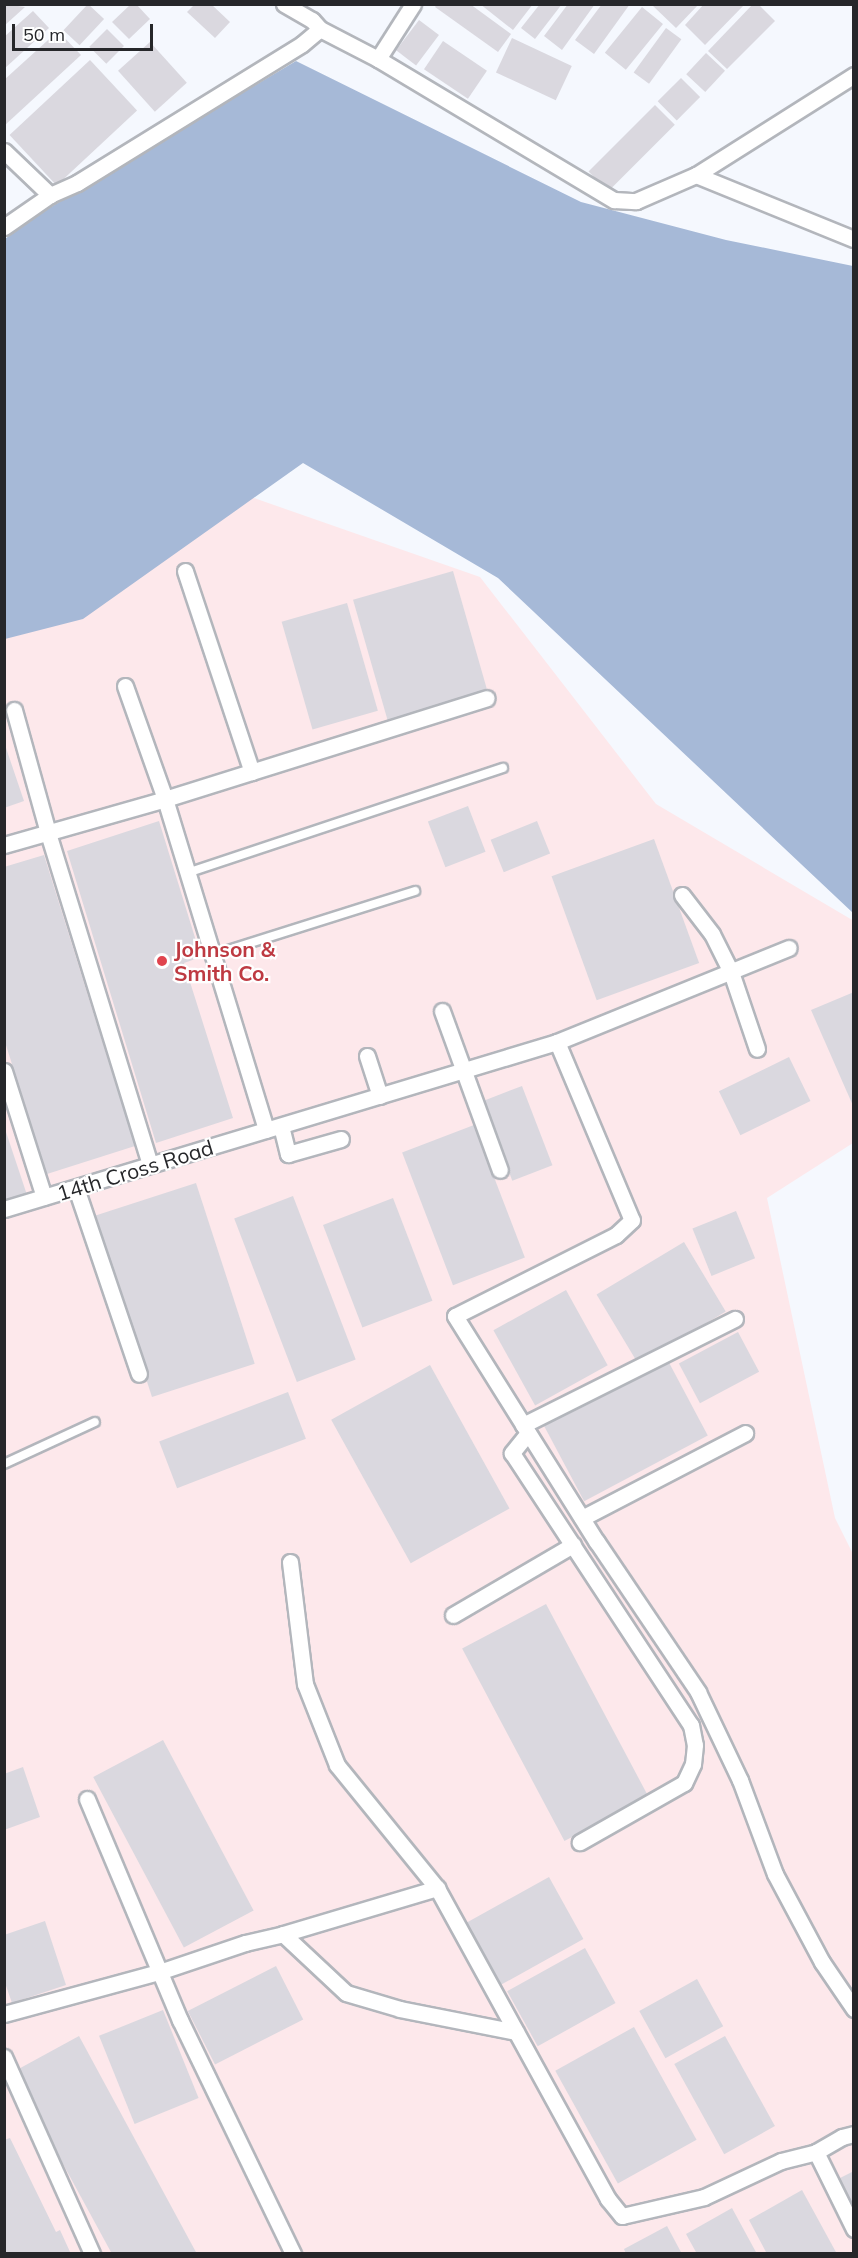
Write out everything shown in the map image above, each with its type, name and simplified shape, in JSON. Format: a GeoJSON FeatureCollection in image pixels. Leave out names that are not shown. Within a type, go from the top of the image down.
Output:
{"type":"FeatureCollection","features":[{"type":"Feature","properties":{"kind":"street"},"geometry":{"type":"LineString","coordinates":[[284,4],[312,20],[320,29],[378,58],[614,200],[636,201],[696,175],[854,75]]}},
{"type":"Feature","properties":{"kind":"street"},"geometry":{"type":"LineString","coordinates":[[378,58],[413,4]]}},
{"type":"Feature","properties":{"kind":"street"},"geometry":{"type":"LineString","coordinates":[[4,227],[50,195],[77,183],[302,44],[320,29]]}},
{"type":"Feature","properties":{"kind":"street"},"geometry":{"type":"LineString","coordinates":[[4,151],[50,195]]}},
{"type":"Feature","properties":{"kind":"street"},"geometry":{"type":"LineString","coordinates":[[696,175],[854,239]]}},
{"type":"Feature","properties":{"kind":"street"},"geometry":{"type":"LineString","coordinates":[[185,571],[252,772]]}},
{"type":"Feature","properties":{"kind":"street"},"geometry":{"type":"LineString","coordinates":[[125,686],[165,799],[266,1130]]}},
{"type":"Feature","properties":{"kind":"street"},"geometry":{"type":"LineString","coordinates":[[4,845],[165,799],[487,698]]}},
{"type":"Feature","properties":{"kind":"street"},"geometry":{"type":"LineString","coordinates":[[14,710],[48,832],[150,1165]]}},
{"type":"Feature","properties":{"kind":"street"},"geometry":{"type":"LineString","coordinates":[[682,895],[712,934],[731,972],[757,1049]]}},
{"type":"Feature","properties":{"kind":"street","name":"14th Cross Road"},"geometry":{"type":"LineString","coordinates":[[4,1209],[557,1042],[789,948]]}},
{"type":"Feature","properties":{"kind":"street"},"geometry":{"type":"LineString","coordinates":[[442,1011],[500,1170]]}},
{"type":"Feature","properties":{"kind":"street"},"geometry":{"type":"LineString","coordinates":[[557,1042],[632,1220],[616,1235],[455,1316],[582,1518],[698,1692],[740,1780],[775,1874],[822,1962],[854,2009]]}},
{"type":"Feature","properties":{"kind":"street"},"geometry":{"type":"LineString","coordinates":[[367,1056],[380,1096]]}},
{"type":"Feature","properties":{"kind":"street"},"geometry":{"type":"LineString","coordinates":[[4,1071],[44,1197]]}},
{"type":"Feature","properties":{"kind":"street"},"geometry":{"type":"LineString","coordinates":[[281,1126],[288,1154],[341,1139]]}},
{"type":"Feature","properties":{"kind":"street"},"geometry":{"type":"LineString","coordinates":[[76,1188],[139,1374]]}},
{"type":"Feature","properties":{"kind":"street"},"geometry":{"type":"LineString","coordinates":[[580,1842],[684,1783],[693,1764],[695,1745],[691,1725],[512,1453],[525,1429],[735,1319]]}},
{"type":"Feature","properties":{"kind":"street"},"geometry":{"type":"LineString","coordinates":[[582,1518],[745,1433]]}},
{"type":"Feature","properties":{"kind":"street"},"geometry":{"type":"LineString","coordinates":[[453,1615],[573,1545]]}},
{"type":"Feature","properties":{"kind":"street"},"geometry":{"type":"LineString","coordinates":[[290,1562],[305,1684],[337,1765],[437,1888],[608,2199],[622,2216],[704,2197],[781,2161],[816,2152],[854,2134]]}},
{"type":"Feature","properties":{"kind":"street"},"geometry":{"type":"LineString","coordinates":[[87,1799],[162,1971],[180,2020],[293,2253]]}},
{"type":"Feature","properties":{"kind":"street"},"geometry":{"type":"LineString","coordinates":[[4,2014],[162,1971],[245,1943],[283,1934],[437,1888]]}},
{"type":"Feature","properties":{"kind":"street"},"geometry":{"type":"LineString","coordinates":[[283,1934],[346,1993],[400,2009],[516,2032]]}},
{"type":"Feature","properties":{"kind":"street"},"geometry":{"type":"LineString","coordinates":[[4,2057],[92,2253]]}},
{"type":"Feature","properties":{"kind":"street"},"geometry":{"type":"LineString","coordinates":[[816,2152],[854,2229]]}},
{"type":"Feature","properties":{"kind":"lane"},"geometry":{"type":"LineString","coordinates":[[187,873],[503,768]]}},
{"type":"Feature","properties":{"kind":"lane"},"geometry":{"type":"LineString","coordinates":[[212,955],[415,891]]}},
{"type":"Feature","properties":{"kind":"lane"},"geometry":{"type":"LineString","coordinates":[[4,1464],[95,1422]]}},
{"type":"Feature","properties":{"kind":"shaded area"},"geometry":{"type":"Polygon","coordinates":[[[5,411],[480,577],[656,804],[854,921],[853,1143],[767,1198],[835,1518],[853,1554],[853,2253],[5,2254],[5,411]]]}},
{"type":"Feature","properties":{"kind":"water"},"geometry":{"type":"Polygon","coordinates":[[[296,61],[581,202],[726,240],[853,266],[853,913],[498,578],[303,463],[83,619],[5,639],[5,239],[31,219],[296,61]]]}},
{"type":"Feature","properties":{"kind":"building"},"geometry":{"type":"Polygon","coordinates":[[[4,4],[25,7],[4,26],[4,4]]]}},
{"type":"Feature","properties":{"kind":"building"},"geometry":{"type":"Polygon","coordinates":[[[88,4],[104,19],[80,45],[63,30],[88,4]]]}},
{"type":"Feature","properties":{"kind":"building"},"geometry":{"type":"Polygon","coordinates":[[[131,4],[136,4],[150,19],[129,39],[112,22],[131,4]]]}},
{"type":"Feature","properties":{"kind":"building"},"geometry":{"type":"Polygon","coordinates":[[[195,4],[211,4],[230,22],[215,38],[187,12],[195,4]]]}},
{"type":"Feature","properties":{"kind":"building"},"geometry":{"type":"Polygon","coordinates":[[[437,4],[470,4],[511,34],[498,52],[435,7],[437,4]]]}},
{"type":"Feature","properties":{"kind":"building"},"geometry":{"type":"Polygon","coordinates":[[[480,4],[533,4],[513,30],[480,4]]]}},
{"type":"Feature","properties":{"kind":"building"},"geometry":{"type":"Polygon","coordinates":[[[540,4],[562,4],[535,39],[521,28],[540,4]]]}},
{"type":"Feature","properties":{"kind":"building"},"geometry":{"type":"Polygon","coordinates":[[[568,4],[595,4],[562,50],[544,36],[568,4]]]}},
{"type":"Feature","properties":{"kind":"building"},"geometry":{"type":"Polygon","coordinates":[[[602,4],[630,4],[594,54],[575,40],[602,4]]]}},
{"type":"Feature","properties":{"kind":"building"},"geometry":{"type":"Polygon","coordinates":[[[655,4],[699,4],[676,28],[653,6],[655,4]]]}},
{"type":"Feature","properties":{"kind":"building"},"geometry":{"type":"Polygon","coordinates":[[[704,4],[745,4],[705,45],[685,25],[704,4]]]}},
{"type":"Feature","properties":{"kind":"building"},"geometry":{"type":"Polygon","coordinates":[[[753,4],[758,4],[775,21],[727,69],[708,51],[753,4]]]}},
{"type":"Feature","properties":{"kind":"building"},"geometry":{"type":"Polygon","coordinates":[[[642,7],[663,24],[626,70],[605,53],[642,7]]]}},
{"type":"Feature","properties":{"kind":"building"},"geometry":{"type":"Polygon","coordinates":[[[33,11],[49,28],[4,69],[4,37],[33,11]]]}},
{"type":"Feature","properties":{"kind":"building"},"geometry":{"type":"Polygon","coordinates":[[[419,20],[439,35],[416,65],[396,50],[419,20]]]}},
{"type":"Feature","properties":{"kind":"building"},"geometry":{"type":"Polygon","coordinates":[[[666,28],[681,39],[649,84],[634,72],[666,28]]]}},
{"type":"Feature","properties":{"kind":"building"},"geometry":{"type":"Polygon","coordinates":[[[107,29],[124,46],[106,64],[89,47],[107,29]]]}},
{"type":"Feature","properties":{"kind":"building"},"geometry":{"type":"Polygon","coordinates":[[[58,31],[81,55],[4,126],[4,80],[58,31]]]}},
{"type":"Feature","properties":{"kind":"building"},"geometry":{"type":"Polygon","coordinates":[[[512,38],[572,66],[556,100],[496,72],[512,38]]]}},
{"type":"Feature","properties":{"kind":"building"},"geometry":{"type":"Polygon","coordinates":[[[443,41],[487,71],[468,99],[424,69],[443,41]]]}},
{"type":"Feature","properties":{"kind":"building"},"geometry":{"type":"Polygon","coordinates":[[[150,42],[187,83],[155,112],[118,71],[150,42]]]}},
{"type":"Feature","properties":{"kind":"building"},"geometry":{"type":"Polygon","coordinates":[[[706,53],[725,71],[705,92],[686,74],[706,53]]]}},
{"type":"Feature","properties":{"kind":"building"},"geometry":{"type":"Polygon","coordinates":[[[90,60],[137,110],[57,185],[10,135],[90,60]]]}},
{"type":"Feature","properties":{"kind":"building"},"geometry":{"type":"Polygon","coordinates":[[[681,78],[700,97],[677,120],[658,101],[681,78]]]}},
{"type":"Feature","properties":{"kind":"building"},"geometry":{"type":"Polygon","coordinates":[[[655,105],[675,125],[608,191],[589,171],[655,105]]]}},
{"type":"Feature","properties":{"kind":"building"},"geometry":{"type":"Polygon","coordinates":[[[453,571],[488,693],[388,722],[353,600],[453,571]]]}},
{"type":"Feature","properties":{"kind":"building"},"geometry":{"type":"Polygon","coordinates":[[[347,603],[378,711],[313,729],[282,622],[347,603]]]}},
{"type":"Feature","properties":{"kind":"building"},"geometry":{"type":"Polygon","coordinates":[[[4,742],[24,801],[4,808],[4,742]]]}},
{"type":"Feature","properties":{"kind":"building"},"geometry":{"type":"Polygon","coordinates":[[[468,806],[486,852],[445,867],[428,821],[468,806]]]}},
{"type":"Feature","properties":{"kind":"building"},"geometry":{"type":"Polygon","coordinates":[[[159,821],[201,957],[184,963],[233,1118],[156,1143],[67,851],[159,821]]]}},
{"type":"Feature","properties":{"kind":"building"},"geometry":{"type":"Polygon","coordinates":[[[537,821],[550,853],[504,872],[491,840],[537,821]]]}},
{"type":"Feature","properties":{"kind":"building"},"geometry":{"type":"Polygon","coordinates":[[[654,839],[699,963],[597,1000],[552,876],[654,839]]]}},
{"type":"Feature","properties":{"kind":"building"},"geometry":{"type":"Polygon","coordinates":[[[44,855],[135,1146],[47,1174],[4,1039],[4,867],[44,855]]]}},
{"type":"Feature","properties":{"kind":"building"},"geometry":{"type":"Polygon","coordinates":[[[854,992],[854,1108],[811,1010],[854,992]]]}},
{"type":"Feature","properties":{"kind":"building"},"geometry":{"type":"Polygon","coordinates":[[[789,1057],[810,1101],[740,1135],[719,1091],[789,1057]]]}},
{"type":"Feature","properties":{"kind":"building"},"geometry":{"type":"Polygon","coordinates":[[[522,1086],[552,1165],[512,1181],[482,1101],[522,1086]]]}},
{"type":"Feature","properties":{"kind":"building"},"geometry":{"type":"Polygon","coordinates":[[[474,1125],[525,1258],[453,1285],[402,1153],[474,1125]]]}},
{"type":"Feature","properties":{"kind":"building"},"geometry":{"type":"Polygon","coordinates":[[[4,1126],[27,1195],[4,1202],[4,1126]]]}},
{"type":"Feature","properties":{"kind":"building"},"geometry":{"type":"Polygon","coordinates":[[[196,1183],[255,1364],[152,1397],[93,1216],[196,1183]]]}},
{"type":"Feature","properties":{"kind":"building"},"geometry":{"type":"Polygon","coordinates":[[[293,1196],[356,1359],[297,1382],[234,1219],[293,1196]]]}},
{"type":"Feature","properties":{"kind":"building"},"geometry":{"type":"Polygon","coordinates":[[[393,1198],[432,1301],[362,1328],[323,1225],[393,1198]]]}},
{"type":"Feature","properties":{"kind":"building"},"geometry":{"type":"Polygon","coordinates":[[[736,1211],[755,1258],[712,1276],[692,1229],[736,1211]]]}},
{"type":"Feature","properties":{"kind":"building"},"geometry":{"type":"Polygon","coordinates":[[[684,1242],[726,1311],[638,1364],[597,1295],[684,1242]]]}},
{"type":"Feature","properties":{"kind":"building"},"geometry":{"type":"Polygon","coordinates":[[[566,1290],[608,1365],[535,1405],[493,1330],[566,1290]]]}},
{"type":"Feature","properties":{"kind":"building"},"geometry":{"type":"Polygon","coordinates":[[[738,1332],[759,1372],[700,1403],[679,1363],[738,1332]]]}},
{"type":"Feature","properties":{"kind":"building"},"geometry":{"type":"Polygon","coordinates":[[[666,1357],[708,1436],[584,1501],[542,1423],[666,1357]]]}},
{"type":"Feature","properties":{"kind":"building"},"geometry":{"type":"Polygon","coordinates":[[[430,1365],[510,1508],[411,1563],[331,1420],[430,1365]]]}},
{"type":"Feature","properties":{"kind":"building"},"geometry":{"type":"Polygon","coordinates":[[[288,1392],[306,1439],[177,1488],[159,1441],[288,1392]]]}},
{"type":"Feature","properties":{"kind":"building"},"geometry":{"type":"Polygon","coordinates":[[[546,1604],[648,1796],[564,1841],[462,1649],[546,1604]]]}},
{"type":"Feature","properties":{"kind":"building"},"geometry":{"type":"Polygon","coordinates":[[[163,1740],[254,1910],[184,1947],[93,1777],[163,1740]]]}},
{"type":"Feature","properties":{"kind":"building"},"geometry":{"type":"Polygon","coordinates":[[[23,1767],[40,1817],[4,1830],[4,1774],[23,1767]]]}},
{"type":"Feature","properties":{"kind":"building"},"geometry":{"type":"Polygon","coordinates":[[[549,1877],[583,1939],[499,1986],[464,1924],[549,1877]]]}},
{"type":"Feature","properties":{"kind":"building"},"geometry":{"type":"Polygon","coordinates":[[[45,1921],[66,1985],[12,2003],[4,1980],[4,1935],[45,1921]]]}},
{"type":"Feature","properties":{"kind":"building"},"geometry":{"type":"Polygon","coordinates":[[[585,1948],[616,2003],[538,2046],[507,1991],[585,1948]]]}},
{"type":"Feature","properties":{"kind":"building"},"geometry":{"type":"Polygon","coordinates":[[[276,1966],[303,2019],[215,2064],[188,2011],[276,1966]]]}},
{"type":"Feature","properties":{"kind":"building"},"geometry":{"type":"Polygon","coordinates":[[[697,1979],[723,2026],[665,2058],[639,2011],[697,1979]]]}},
{"type":"Feature","properties":{"kind":"building"},"geometry":{"type":"Polygon","coordinates":[[[163,2010],[199,2098],[135,2124],[99,2036],[163,2010]]]}},
{"type":"Feature","properties":{"kind":"building"},"geometry":{"type":"Polygon","coordinates":[[[634,2027],[697,2140],[618,2183],[555,2071],[634,2027]]]}},
{"type":"Feature","properties":{"kind":"building"},"geometry":{"type":"Polygon","coordinates":[[[79,2036],[197,2254],[112,2254],[13,2072],[79,2036]]]}},
{"type":"Feature","properties":{"kind":"building"},"geometry":{"type":"Polygon","coordinates":[[[725,2036],[775,2126],[724,2154],[674,2064],[725,2036]]]}},
{"type":"Feature","properties":{"kind":"building"},"geometry":{"type":"Polygon","coordinates":[[[10,2138],[56,2232],[60,2230],[71,2254],[4,2254],[4,2140],[10,2138]]]}},
{"type":"Feature","properties":{"kind":"building"},"geometry":{"type":"Polygon","coordinates":[[[854,2171],[854,2208],[838,2179],[854,2171]]]}},
{"type":"Feature","properties":{"kind":"building"},"geometry":{"type":"Polygon","coordinates":[[[802,2190],[837,2254],[767,2254],[749,2220],[802,2190]]]}},
{"type":"Feature","properties":{"kind":"building"},"geometry":{"type":"Polygon","coordinates":[[[732,2208],[757,2254],[697,2254],[686,2234],[732,2208]]]}},
{"type":"Feature","properties":{"kind":"building"},"geometry":{"type":"Polygon","coordinates":[[[667,2226],[682,2254],[626,2254],[624,2249],[667,2226]]]}},
{"type":"Feature","properties":{"kind":"place","name":"Johnson & Smith Co."},"geometry":{"type":"Point","coordinates":[162,961]}}]}
